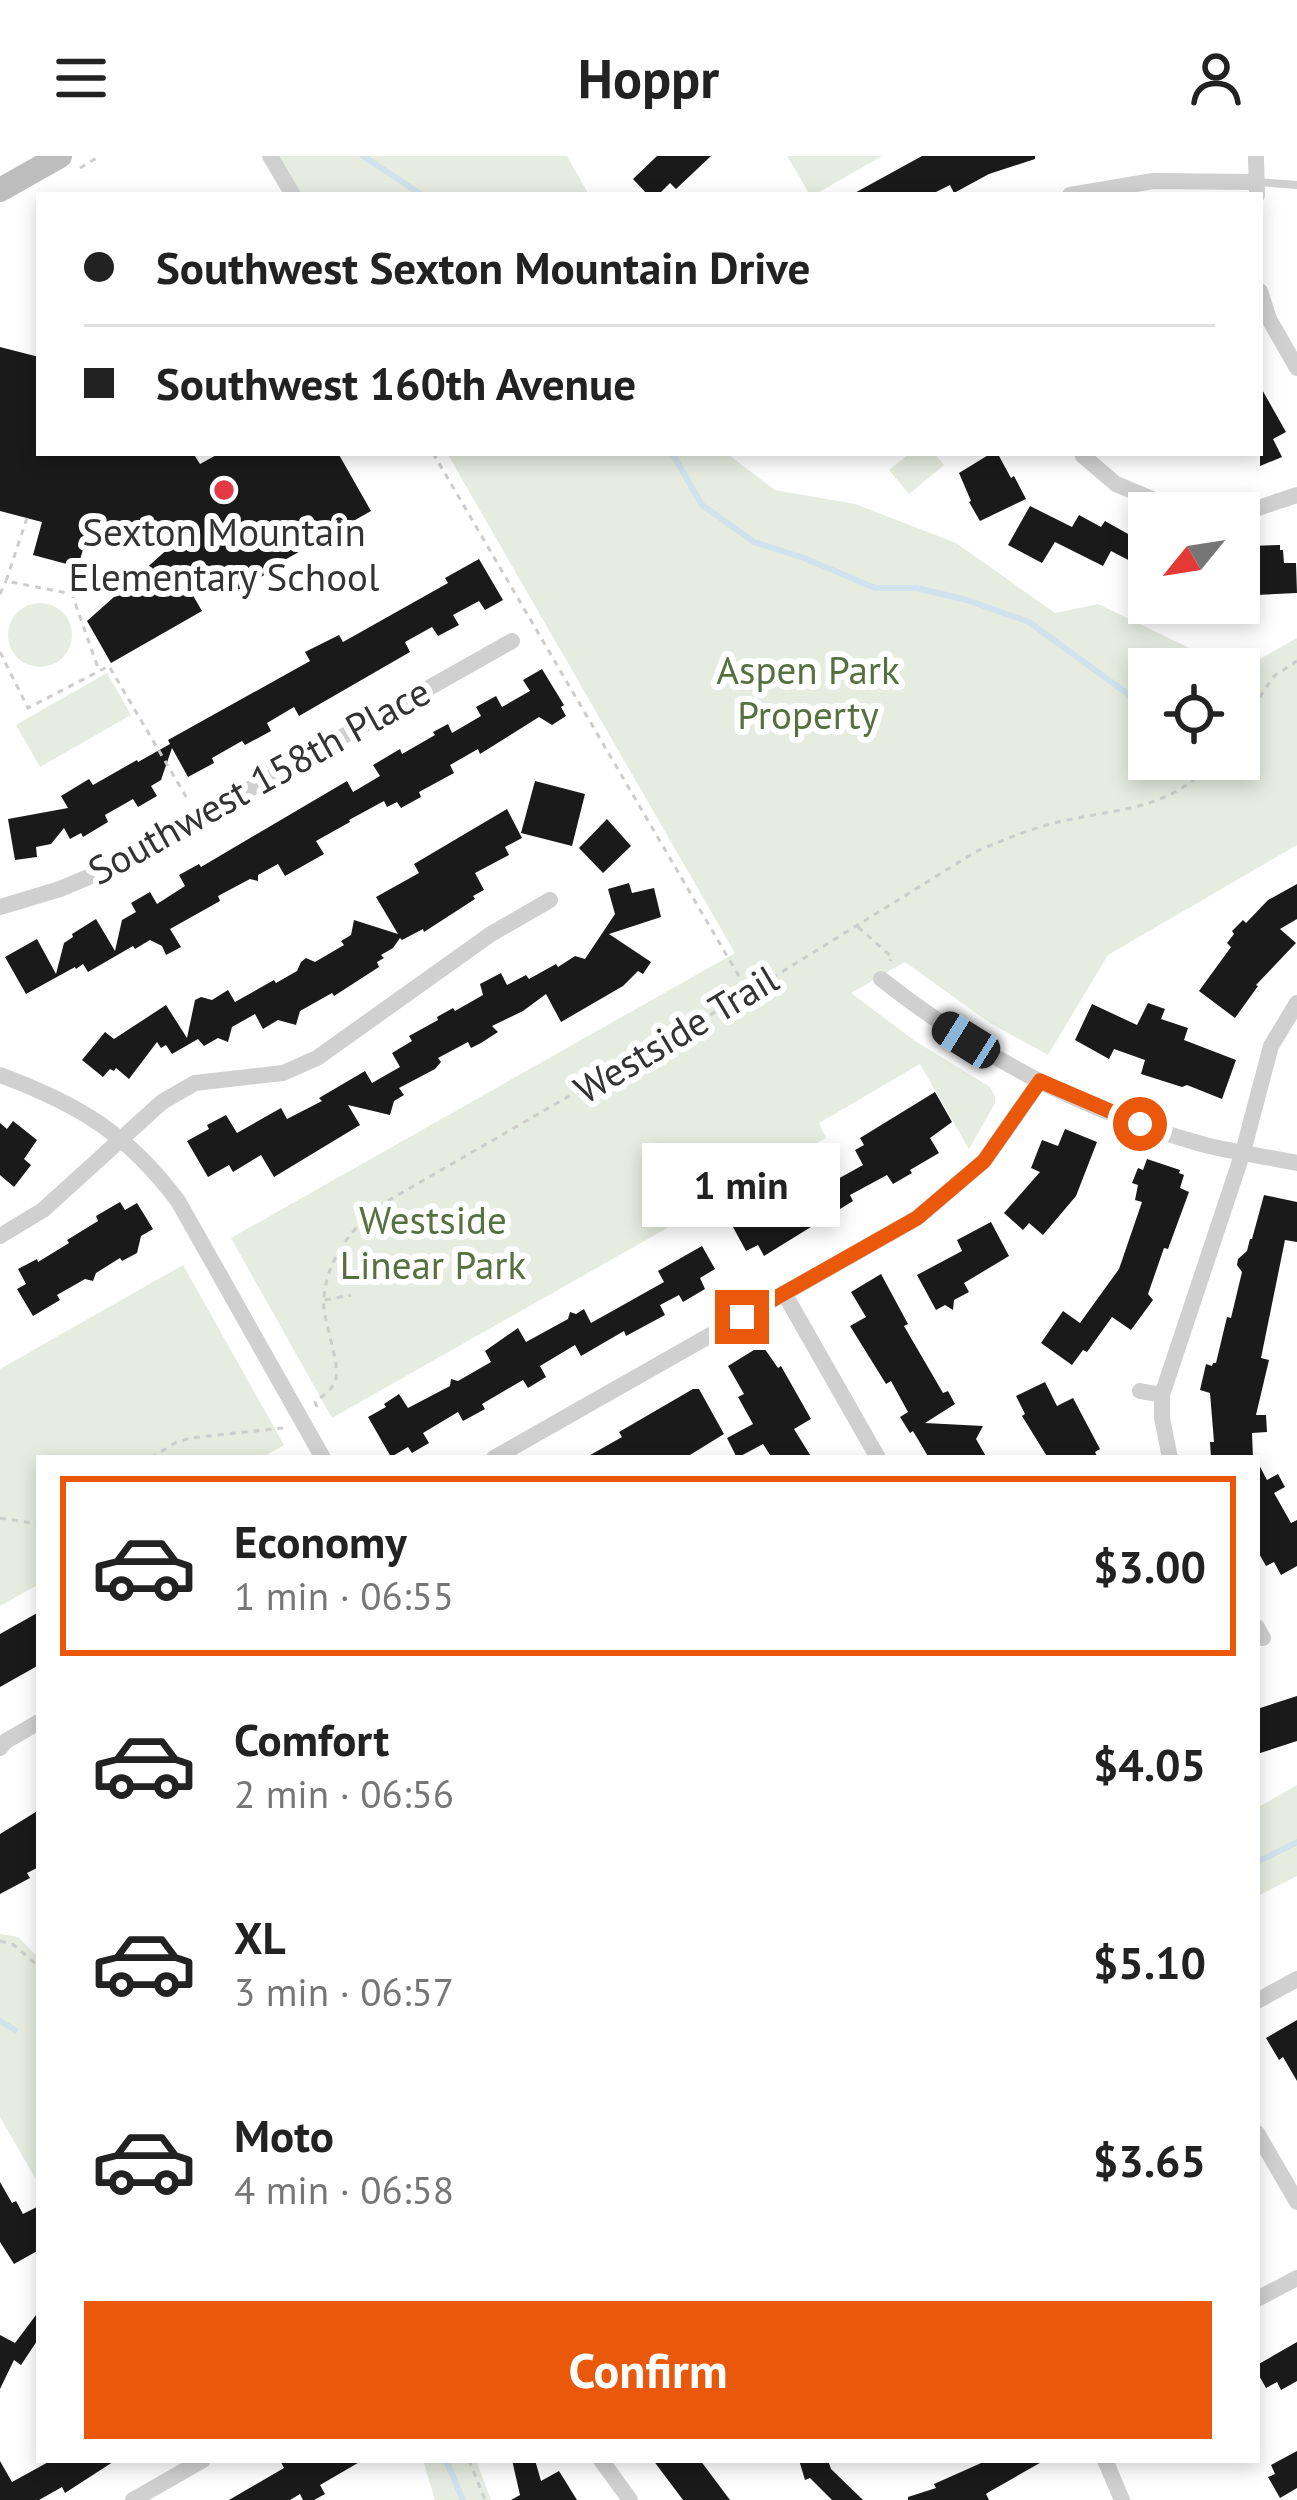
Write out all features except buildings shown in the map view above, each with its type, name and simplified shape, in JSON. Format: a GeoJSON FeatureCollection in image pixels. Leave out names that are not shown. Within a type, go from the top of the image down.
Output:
{"type":"FeatureCollection","features":[{"type":"Feature","properties":{"kind":"street"},"geometry":{"type":"LineString","coordinates":[[0,190],[60,156]]}},
{"type":"Feature","properties":{"kind":"street"},"geometry":{"type":"LineString","coordinates":[[270,156],[291,192]]}},
{"type":"Feature","properties":{"kind":"street"},"geometry":{"type":"LineString","coordinates":[[1088,192],[1153,181],[1257,189],[1256,156]]}},
{"type":"Feature","properties":{"kind":"street"},"geometry":{"type":"LineString","coordinates":[[1263,301],[1297,368]]}},
{"type":"Feature","properties":{"kind":"street"},"geometry":{"type":"LineString","coordinates":[[1083,456],[1116,484],[1166,505],[1212,512],[1252,510],[1297,495]]}},
{"type":"Feature","properties":{"kind":"street","name":"Southwest 158th Place"},"geometry":{"type":"LineString","coordinates":[[0,907],[110,868],[512,641]]}},
{"type":"Feature","properties":{"kind":"street"},"geometry":{"type":"LineString","coordinates":[[0,1236],[43,1210],[162,1102],[195,1083],[283,1073],[317,1058],[491,934],[550,900]]}},
{"type":"Feature","properties":{"kind":"street"},"geometry":{"type":"LineString","coordinates":[[881,979],[934,1021],[1040,1081],[1140,1124],[1202,1144],[1297,1163]]}},
{"type":"Feature","properties":{"kind":"street"},"geometry":{"type":"LineString","coordinates":[[1169,1455],[1162,1395],[1243,1152],[1271,1046],[1297,1003]]}},
{"type":"Feature","properties":{"kind":"street"},"geometry":{"type":"LineString","coordinates":[[0,1076],[80,1110],[122,1138],[155,1170],[178,1201],[321,1455]]}},
{"type":"Feature","properties":{"kind":"street"},"geometry":{"type":"LineString","coordinates":[[499,1455],[917,1218],[984,1161],[1040,1081]]}},
{"type":"Feature","properties":{"kind":"street"},"geometry":{"type":"LineString","coordinates":[[784,1293],[876,1455]]}},
{"type":"Feature","properties":{"kind":"street"},"geometry":{"type":"LineString","coordinates":[[1140,1391],[1162,1395]]}},
{"type":"Feature","properties":{"kind":"street"},"geometry":{"type":"LineString","coordinates":[[0,1748],[36,1724]]}},
{"type":"Feature","properties":{"kind":"street"},"geometry":{"type":"LineString","coordinates":[[1260,1998],[1297,1979]]}},
{"type":"Feature","properties":{"kind":"street"},"geometry":{"type":"LineString","coordinates":[[1260,2137],[1297,2202]]}},
{"type":"Feature","properties":{"kind":"street"},"geometry":{"type":"LineString","coordinates":[[1260,2297],[1297,2278]]}},
{"type":"Feature","properties":{"kind":"street"},"geometry":{"type":"LineString","coordinates":[[133,2500],[198,2463]]}},
{"type":"Feature","properties":{"kind":"street"},"geometry":{"type":"LineString","coordinates":[[603,2463],[629,2500]]}},
{"type":"Feature","properties":{"kind":"street"},"geometry":{"type":"LineString","coordinates":[[1107,2463],[1122,2500]]}},
{"type":"Feature","properties":{"kind":"lane"},"geometry":{"type":"LineString","coordinates":[[1257,189],[1297,185]]}},
{"type":"Feature","properties":{"kind":"path"},"geometry":{"type":"LineString","coordinates":[[435,456],[748,993]]}},
{"type":"Feature","properties":{"kind":"path"},"geometry":{"type":"LineString","coordinates":[[0,594],[27,518]]}},
{"type":"Feature","properties":{"kind":"path"},"geometry":{"type":"LineString","coordinates":[[6,581],[72,594],[99,670]]}},
{"type":"Feature","properties":{"kind":"path"},"geometry":{"type":"LineString","coordinates":[[0,652],[28,708],[109,667],[199,820]]}},
{"type":"Feature","properties":{"kind":"path"},"geometry":{"type":"LineString","coordinates":[[1260,697],[1274,676],[1297,661]]}},
{"type":"Feature","properties":{"kind":"path","name":"Westside Trail"},"geometry":{"type":"LineString","coordinates":[[309,1433],[326,1424],[315,1402],[331,1390],[337,1372],[323,1300],[328,1275],[341,1245],[376,1208],[748,993],[976,851],[1058,822],[1128,811],[1178,793],[1195,780]]}},
{"type":"Feature","properties":{"kind":"path"},"geometry":{"type":"LineString","coordinates":[[856,925],[892,957],[881,979]]}},
{"type":"Feature","properties":{"kind":"path"},"geometry":{"type":"LineString","coordinates":[[323,1300],[351,1295]]}},
{"type":"Feature","properties":{"kind":"path"},"geometry":{"type":"LineString","coordinates":[[156,1455],[190,1438],[285,1428],[292,1442],[309,1433]]}},
{"type":"Feature","properties":{"kind":"path"},"geometry":{"type":"LineString","coordinates":[[0,1518],[36,1524]]}},
{"type":"Feature","properties":{"kind":"path"},"geometry":{"type":"LineString","coordinates":[[0,1941],[14,1945],[36,1963]]}},
{"type":"Feature","properties":{"kind":"path"},"geometry":{"type":"LineString","coordinates":[[470,2463],[485,2500]]}},
{"type":"Feature","properties":{"kind":"green space"},"geometry":{"type":"Polygon","coordinates":[[[277,156],[567,156],[587,192],[297,192],[277,156]]]}},
{"type":"Feature","properties":{"kind":"green space"},"geometry":{"type":"Polygon","coordinates":[[[787,156],[882,156],[819,192],[808,192],[787,156]]]}},
{"type":"Feature","properties":{"kind":"green space"},"geometry":{"type":"Polygon","coordinates":[[[449,456],[730,456],[775,490],[855,504],[956,543],[1055,613],[1098,604],[1128,618],[1128,624],[1140,624],[1189,648],[1128,648],[1128,780],[1260,780],[1260,659],[1297,638],[1297,845],[1108,955],[1048,1055],[990,1023],[905,962],[851,993],[915,1041],[990,1087],[995,1103],[969,1149],[920,1064],[819,1123],[826,1138],[332,1418],[231,1238],[735,953],[449,456]]]}},
{"type":"Feature","properties":{"kind":"green space"},"geometry":{"type":"Polygon","coordinates":[[[906,456],[936,456],[944,465],[909,494],[889,470],[906,456]]]}},
{"type":"Feature","properties":{"kind":"green space"},"geometry":{"type":"Polygon","coordinates":[[[40,603],[63,612],[72,635],[63,658],[40,667],[17,658],[8,635],[17,612],[40,603]]]}},
{"type":"Feature","properties":{"kind":"green space"},"geometry":{"type":"Polygon","coordinates":[[[107,673],[131,715],[40,767],[16,725],[107,673]]]}},
{"type":"Feature","properties":{"kind":"green space"},"geometry":{"type":"Polygon","coordinates":[[[183,1265],[284,1445],[266,1455],[36,1455],[36,1586],[0,1606],[0,1369],[183,1265]]]}},
{"type":"Feature","properties":{"kind":"green space"},"geometry":{"type":"Polygon","coordinates":[[[1297,1785],[1297,1876],[1260,1895],[1260,1806],[1297,1785]]]}},
{"type":"Feature","properties":{"kind":"green space"},"geometry":{"type":"Polygon","coordinates":[[[0,1934],[18,1937],[36,1955],[36,2180],[0,2117],[0,1934]]]}},
{"type":"Feature","properties":{"kind":"green space"},"geometry":{"type":"Polygon","coordinates":[[[424,2463],[477,2463],[491,2500],[435,2500],[424,2463]]]}},
{"type":"Feature","properties":{"kind":"waterway"},"geometry":{"type":"LineString","coordinates":[[363,156],[417,192]]}},
{"type":"Feature","properties":{"kind":"waterway"},"geometry":{"type":"LineString","coordinates":[[674,456],[702,505],[754,542],[875,588],[917,588],[1029,622],[1128,694]]}},
{"type":"Feature","properties":{"kind":"waterway"},"geometry":{"type":"LineString","coordinates":[[1260,1860],[1297,1842]]}},
{"type":"Feature","properties":{"kind":"waterway"},"geometry":{"type":"LineString","coordinates":[[0,2021],[15,2030]]}},
{"type":"Feature","properties":{"kind":"waterway"},"geometry":{"type":"LineString","coordinates":[[447,2463],[463,2500]]}},
{"type":"Feature","properties":{"kind":"place","name":"Sexton Mountain Elementary School"},"geometry":{"type":"Point","coordinates":[224,490]}},
{"type":"Feature","properties":{"kind":"route"},"geometry":{"type":"LineString","coordinates":[[742,1317],[917,1218],[984,1161],[1040,1081],[1140,1124]]}},
{"type":"Feature","properties":{"kind":"park label","name":"Aspen Park Property"},"geometry":{"type":"Point","coordinates":[808,692]}},
{"type":"Feature","properties":{"kind":"park label","name":"Westside Linear Park"},"geometry":{"type":"Point","coordinates":[433,1242]}}]}
